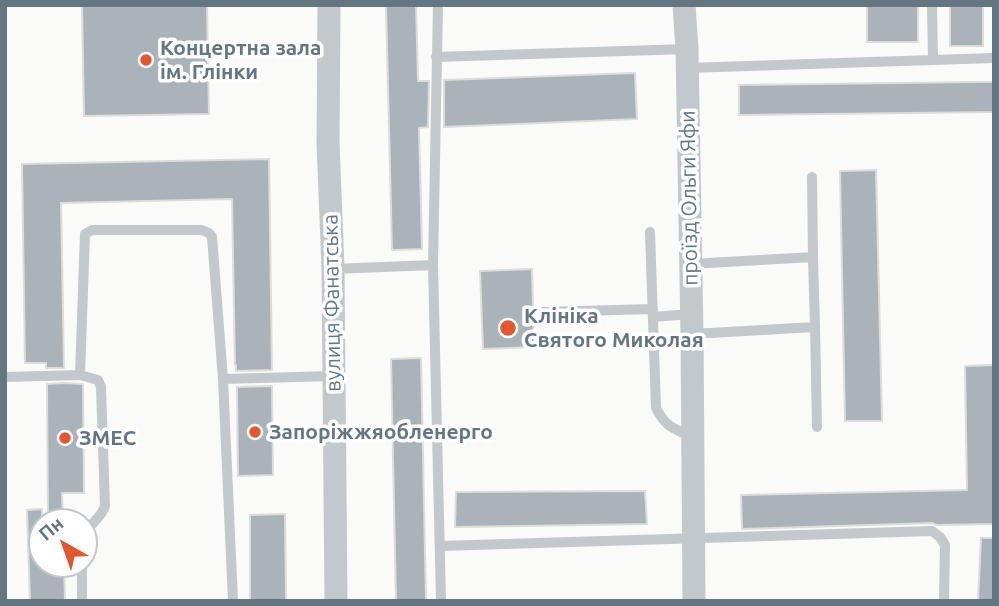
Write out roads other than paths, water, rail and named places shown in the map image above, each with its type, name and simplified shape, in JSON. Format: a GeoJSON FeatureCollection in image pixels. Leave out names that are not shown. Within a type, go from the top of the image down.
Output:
{"type":"FeatureCollection","features":[{"type":"Feature","properties":{"kind":"street","name":"вулиця Фанатська"},"geometry":{"type":"LineString","coordinates":[[329,5],[328,144],[333,269],[336,601]]}},
{"type":"Feature","properties":{"kind":"street","name":"проїзд Ольги Яфи"},"geometry":{"type":"LineString","coordinates":[[684,5],[694,601]]}},
{"type":"Feature","properties":{"kind":"lane"},"geometry":{"type":"LineString","coordinates":[[438,5],[433,265],[441,601]]}},
{"type":"Feature","properties":{"kind":"lane"},"geometry":{"type":"LineString","coordinates":[[932,5],[933,60]]}},
{"type":"Feature","properties":{"kind":"lane"},"geometry":{"type":"LineString","coordinates":[[436,57],[933,60],[994,58]]}},
{"type":"Feature","properties":{"kind":"lane"},"geometry":{"type":"LineString","coordinates":[[812,177],[817,427]]}},
{"type":"Feature","properties":{"kind":"lane"},"geometry":{"type":"LineString","coordinates":[[80,375],[85,234],[92,230],[202,230],[209,233],[212,237],[223,379],[233,601]]}},
{"type":"Feature","properties":{"kind":"lane"},"geometry":{"type":"LineString","coordinates":[[650,232],[656,408],[668,427],[693,438]]}},
{"type":"Feature","properties":{"kind":"lane"},"geometry":{"type":"LineString","coordinates":[[690,264],[813,257]]}},
{"type":"Feature","properties":{"kind":"lane"},"geometry":{"type":"LineString","coordinates":[[333,269],[433,265]]}},
{"type":"Feature","properties":{"kind":"lane"},"geometry":{"type":"LineString","coordinates":[[544,312],[653,313],[691,324],[815,327]]}},
{"type":"Feature","properties":{"kind":"lane"},"geometry":{"type":"LineString","coordinates":[[5,377],[80,375],[98,380],[103,440],[104,510],[98,519]]}},
{"type":"Feature","properties":{"kind":"lane"},"geometry":{"type":"LineString","coordinates":[[223,379],[334,376]]}},
{"type":"Feature","properties":{"kind":"lane"},"geometry":{"type":"LineString","coordinates":[[440,546],[932,531],[945,544],[944,601]]}},
{"type":"Feature","properties":{"kind":"lane"},"geometry":{"type":"LineString","coordinates":[[82,578],[82,601]]}},
{"type":"Feature","properties":{"kind":"place","name":"Концертна зала ім. Глінки"},"geometry":{"type":"Point","coordinates":[146,60]}},
{"type":"Feature","properties":{"kind":"place","name":"Клініка Святого Миколая"},"geometry":{"type":"Point","coordinates":[508,328]}},
{"type":"Feature","properties":{"kind":"place","name":"Запоріжжяобленерго"},"geometry":{"type":"Point","coordinates":[255,432]}},
{"type":"Feature","properties":{"kind":"place","name":"ЗМЕС"},"geometry":{"type":"Point","coordinates":[65,438]}}]}
